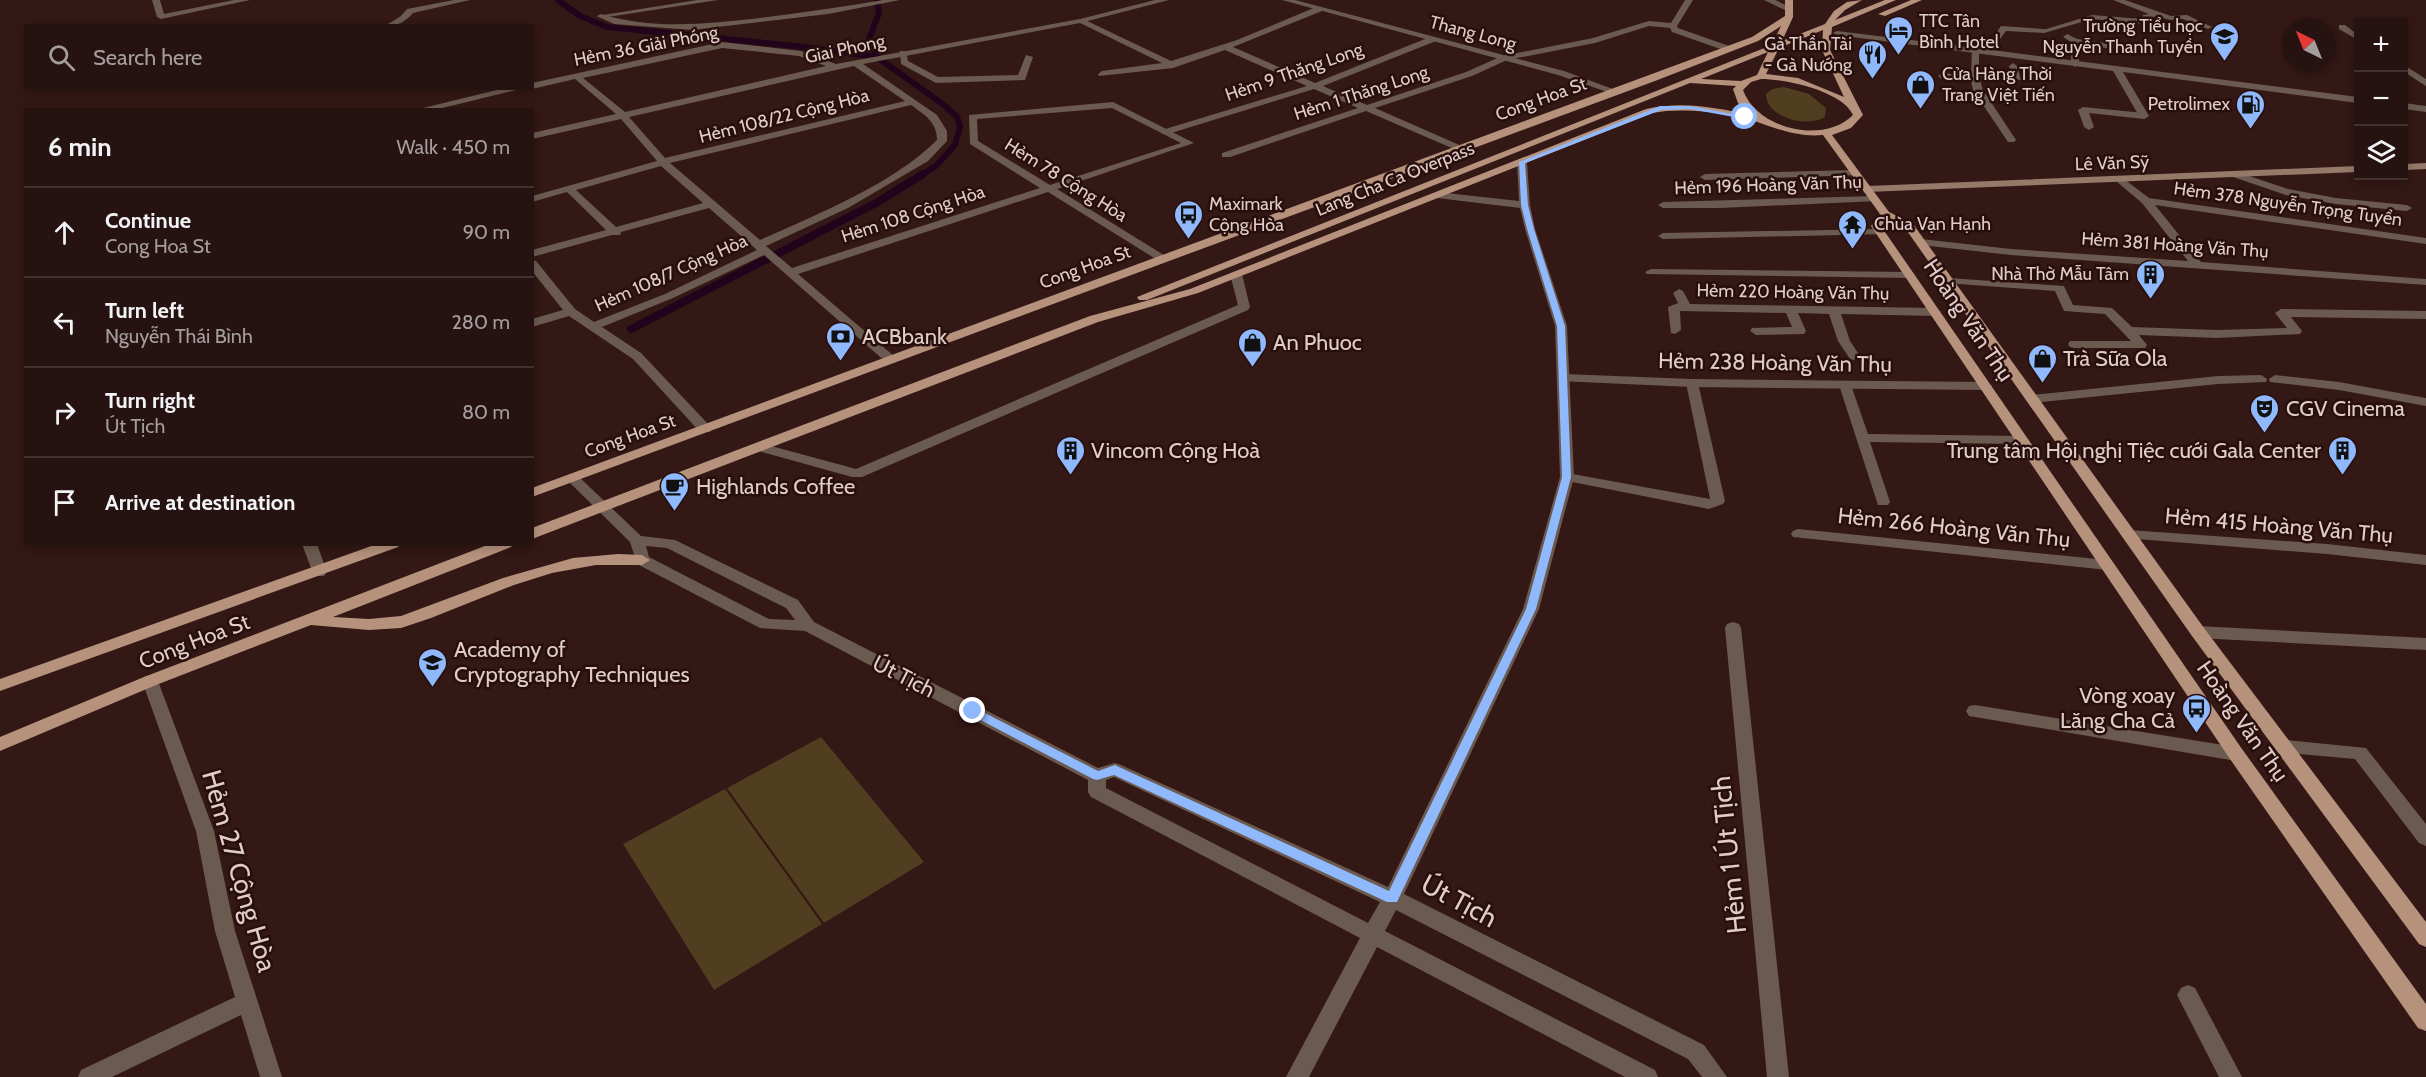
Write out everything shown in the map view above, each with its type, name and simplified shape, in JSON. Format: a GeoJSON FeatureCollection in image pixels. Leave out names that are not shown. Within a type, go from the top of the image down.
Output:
{"type":"FeatureCollection","features":[{"type":"Feature","properties":{"kind":"main road"},"geometry":{"type":"LineString","coordinates":[[534,533],[1094,319],[1194,291],[1660,108],[1690,108],[1765,121],[1796,131],[1826,133],[1843,130],[1854,124],[1858,115],[1826,50],[1826,29],[1833,15],[1842,6],[1858,0]]}},
{"type":"Feature","properties":{"kind":"main road","name":"Lang Cha Ca Overpass"},"geometry":{"type":"LineString","coordinates":[[1094,319],[1178,282],[1892,0]]}},
{"type":"Feature","properties":{"kind":"main road"},"geometry":{"type":"LineString","coordinates":[[1825,40],[1918,0]]}},
{"type":"Feature","properties":{"kind":"main road","name":"Cong Hoa St"},"geometry":{"type":"LineString","coordinates":[[534,492],[1729,49],[1765,35],[1789,9]]}},
{"type":"Feature","properties":{"kind":"main road"},"geometry":{"type":"LineString","coordinates":[[1761,76],[1789,9]]}},
{"type":"Feature","properties":{"kind":"main road"},"geometry":{"type":"LineString","coordinates":[[1765,121],[1742,104],[1738,89],[1741,84],[1761,76],[1797,81],[1822,88],[1853,106]]}},
{"type":"Feature","properties":{"kind":"main road","name":"Cong Hoa St"},"geometry":{"type":"LineString","coordinates":[[1652,78],[1741,84]]}},
{"type":"Feature","properties":{"kind":"main road"},"geometry":{"type":"LineString","coordinates":[[1573,107],[1713,82]]}},
{"type":"Feature","properties":{"kind":"main road"},"geometry":{"type":"LineString","coordinates":[[1826,133],[1885,213],[1876,226],[1880,232]]}},
{"type":"Feature","properties":{"kind":"main road"},"geometry":{"type":"LineString","coordinates":[[2408,167],[2426,166]]}},
{"type":"Feature","properties":{"kind":"main road","name":"Lê Văn Sỹ"},"geometry":{"type":"LineString","coordinates":[[1867,189],[2354,169]]}},
{"type":"Feature","properties":{"kind":"main road","name":"Hoàng Văn Thụ"},"geometry":{"type":"LineString","coordinates":[[1885,213],[1909,226],[1921,242],[2198,632],[2426,938]]}},
{"type":"Feature","properties":{"kind":"main road","name":"Hoàng Văn Thụ"},"geometry":{"type":"LineString","coordinates":[[1880,232],[2236,754],[2426,1021]]}},
{"type":"Feature","properties":{"kind":"main road","name":"Cong Hoa St"},"geometry":{"type":"LineString","coordinates":[[0,685],[388,546]]}},
{"type":"Feature","properties":{"kind":"main road","name":"Cong Hoa St"},"geometry":{"type":"LineString","coordinates":[[0,744],[150,681],[501,546]]}},
{"type":"Feature","properties":{"kind":"main road"},"geometry":{"type":"LineString","coordinates":[[309,621],[391,624],[416,618],[508,580],[549,567],[593,559],[642,560]]}},
{"type":"Feature","properties":{"kind":"street"},"geometry":{"type":"LineString","coordinates":[[156,0],[161,16],[246,0]]}},
{"type":"Feature","properties":{"kind":"street"},"geometry":{"type":"LineString","coordinates":[[393,24],[404,18],[408,8],[466,0]]}},
{"type":"Feature","properties":{"kind":"street"},"geometry":{"type":"LineString","coordinates":[[714,0],[667,3],[601,16],[614,22],[692,28],[896,0]]}},
{"type":"Feature","properties":{"kind":"street","name":"Giai Phong"},"geometry":{"type":"LineString","coordinates":[[534,136],[858,62],[1080,21],[1165,0]]}},
{"type":"Feature","properties":{"kind":"street","name":"Thang Long"},"geometry":{"type":"LineString","coordinates":[[1286,0],[1562,73],[1616,92]]}},
{"type":"Feature","properties":{"kind":"street"},"geometry":{"type":"LineString","coordinates":[[1673,26],[1689,0]]}},
{"type":"Feature","properties":{"kind":"street"},"geometry":{"type":"LineString","coordinates":[[1768,0],[1789,9]]}},
{"type":"Feature","properties":{"kind":"street"},"geometry":{"type":"LineString","coordinates":[[2116,0],[2170,18],[2184,17],[2208,27]]}},
{"type":"Feature","properties":{"kind":"street"},"geometry":{"type":"LineString","coordinates":[[2127,3],[2137,0]]}},
{"type":"Feature","properties":{"kind":"street"},"geometry":{"type":"LineString","coordinates":[[1102,74],[1143,71],[1173,65],[1227,48],[1318,9]]}},
{"type":"Feature","properties":{"kind":"street"},"geometry":{"type":"LineString","coordinates":[[2044,31],[2092,17],[2146,22],[2146,17],[2159,13]]}},
{"type":"Feature","properties":{"kind":"street"},"geometry":{"type":"LineString","coordinates":[[1080,21],[1173,65]]}},
{"type":"Feature","properties":{"kind":"street"},"geometry":{"type":"LineString","coordinates":[[1505,58],[1595,40],[1649,23],[1673,26]]}},
{"type":"Feature","properties":{"kind":"street"},"geometry":{"type":"LineString","coordinates":[[1673,26],[1674,30],[1729,49]]}},
{"type":"Feature","properties":{"kind":"street"},"geometry":{"type":"LineString","coordinates":[[2342,27],[2354,35]]}},
{"type":"Feature","properties":{"kind":"street"},"geometry":{"type":"LineString","coordinates":[[1987,52],[2004,28],[2044,31],[2062,34],[2075,41],[2133,49],[2131,45]]}},
{"type":"Feature","properties":{"kind":"street"},"geometry":{"type":"LineString","coordinates":[[1837,33],[2354,100]]}},
{"type":"Feature","properties":{"kind":"street","name":"Hẻm 9 Thăng Long"},"geometry":{"type":"LineString","coordinates":[[1165,132],[1315,86],[1433,39]]}},
{"type":"Feature","properties":{"kind":"street"},"geometry":{"type":"LineString","coordinates":[[2075,41],[2075,64]]}},
{"type":"Feature","properties":{"kind":"street","name":"Hẻm 36 Giải Phóng"},"geometry":{"type":"LineString","coordinates":[[534,86],[722,45],[801,54],[835,67]]}},
{"type":"Feature","properties":{"kind":"street"},"geometry":{"type":"LineString","coordinates":[[1227,48],[1461,149]]}},
{"type":"Feature","properties":{"kind":"street"},"geometry":{"type":"LineString","coordinates":[[1975,51],[1975,76],[1978,90],[2011,140]]}},
{"type":"Feature","properties":{"kind":"street"},"geometry":{"type":"LineString","coordinates":[[903,53],[904,62],[936,80],[1022,78],[1029,57]]}},
{"type":"Feature","properties":{"kind":"street","name":"Hẻm 1 Thăng Long"},"geometry":{"type":"LineString","coordinates":[[1226,154],[1368,109],[1469,74],[1505,58]]}},
{"type":"Feature","properties":{"kind":"street"},"geometry":{"type":"LineString","coordinates":[[858,62],[912,102]]}},
{"type":"Feature","properties":{"kind":"street"},"geometry":{"type":"LineString","coordinates":[[1942,76],[1975,76],[2021,82],[2013,66]]}},
{"type":"Feature","properties":{"kind":"street"},"geometry":{"type":"LineString","coordinates":[[2089,127],[2083,110],[2144,116],[2117,70]]}},
{"type":"Feature","properties":{"kind":"street"},"geometry":{"type":"LineString","coordinates":[[2408,71],[2426,83]]}},
{"type":"Feature","properties":{"kind":"street"},"geometry":{"type":"LineString","coordinates":[[576,76],[623,116],[663,162],[891,360]]}},
{"type":"Feature","properties":{"kind":"street"},"geometry":{"type":"LineString","coordinates":[[428,108],[511,90]]}},
{"type":"Feature","properties":{"kind":"street","name":"Hẻm 108/7 Cộng Hòa"},"geometry":{"type":"LineString","coordinates":[[592,327],[679,292],[825,217],[924,159],[936,150],[942,141],[942,131],[934,117],[912,102]]}},
{"type":"Feature","properties":{"kind":"street","name":"Hẻm 108/22 Cộng Hòa"},"geometry":{"type":"LineString","coordinates":[[534,199],[663,162],[912,102]]}},
{"type":"Feature","properties":{"kind":"street","name":"Hẻm 78 Cộng Hòa"},"geometry":{"type":"LineString","coordinates":[[1163,259],[973,142],[972,117],[1113,105],[1165,132]]}},
{"type":"Feature","properties":{"kind":"street"},"geometry":{"type":"LineString","coordinates":[[2408,107],[2426,109]]}},
{"type":"Feature","properties":{"kind":"street","name":"Hẻm 108 Cộng Hòa"},"geometry":{"type":"LineString","coordinates":[[789,273],[1189,144],[1165,132]]}},
{"type":"Feature","properties":{"kind":"street"},"geometry":{"type":"LineString","coordinates":[[1297,1077],[1392,898],[1531,609],[1567,477],[1564,378],[1558,313],[1534,243],[1525,205],[1522,162]]}},
{"type":"Feature","properties":{"kind":"street"},"geometry":{"type":"LineString","coordinates":[[1706,178],[1855,173]]}},
{"type":"Feature","properties":{"kind":"street"},"geometry":{"type":"LineString","coordinates":[[2234,174],[2286,192],[2337,201],[2407,208]]}},
{"type":"Feature","properties":{"kind":"street"},"geometry":{"type":"LineString","coordinates":[[2120,179],[2146,201],[2197,265]]}},
{"type":"Feature","properties":{"kind":"street"},"geometry":{"type":"LineString","coordinates":[[570,190],[616,232]]}},
{"type":"Feature","properties":{"kind":"street"},"geometry":{"type":"LineString","coordinates":[[1437,195],[1525,205]]}},
{"type":"Feature","properties":{"kind":"street","name":"Hẻm 196 Hoàng Văn Thụ"},"geometry":{"type":"LineString","coordinates":[[1663,205],[1874,199]]}},
{"type":"Feature","properties":{"kind":"street","name":"Hẻm 378 Nguyễn Trọng Tuyển"},"geometry":{"type":"LineString","coordinates":[[2146,201],[2426,241]]}},
{"type":"Feature","properties":{"kind":"street"},"geometry":{"type":"LineString","coordinates":[[534,253],[711,204]]}},
{"type":"Feature","properties":{"kind":"street"},"geometry":{"type":"LineString","coordinates":[[1663,236],[1880,232]]}},
{"type":"Feature","properties":{"kind":"street","name":"Hẻm 381 Hoàng Văn Thụ"},"geometry":{"type":"LineString","coordinates":[[1921,242],[2011,252],[2426,282]]}},
{"type":"Feature","properties":{"kind":"street"},"geometry":{"type":"LineString","coordinates":[[534,266],[571,312],[622,345],[651,368],[705,429]]}},
{"type":"Feature","properties":{"kind":"street"},"geometry":{"type":"LineString","coordinates":[[1651,272],[1909,274]]}},
{"type":"Feature","properties":{"kind":"street"},"geometry":{"type":"LineString","coordinates":[[760,447],[857,474],[1244,307],[1236,274]]}},
{"type":"Feature","properties":{"kind":"street"},"geometry":{"type":"LineString","coordinates":[[1949,280],[2060,288],[2068,308],[2108,311],[2140,345],[2074,344]]}},
{"type":"Feature","properties":{"kind":"street"},"geometry":{"type":"LineString","coordinates":[[1679,292],[1685,307]]}},
{"type":"Feature","properties":{"kind":"street","name":"Hẻm 220 Hoàng Văn Thụ"},"geometry":{"type":"LineString","coordinates":[[1675,330],[1674,307],[1834,312],[1935,312]]}},
{"type":"Feature","properties":{"kind":"street"},"geometry":{"type":"LineString","coordinates":[[1756,331],[1800,331],[1791,311]]}},
{"type":"Feature","properties":{"kind":"street"},"geometry":{"type":"LineString","coordinates":[[534,322],[571,312]]}},
{"type":"Feature","properties":{"kind":"street"},"geometry":{"type":"LineString","coordinates":[[1834,312],[1844,341],[1854,356]]}},
{"type":"Feature","properties":{"kind":"street"},"geometry":{"type":"LineString","coordinates":[[2129,331],[2217,334],[2296,331],[2281,313],[2426,315]]}},
{"type":"Feature","properties":{"kind":"street","name":"Hẻm 238 Hoàng Văn Thụ"},"geometry":{"type":"LineString","coordinates":[[1564,378],[1692,383],[1986,386]]}},
{"type":"Feature","properties":{"kind":"street"},"geometry":{"type":"LineString","coordinates":[[2032,399],[2218,380],[2261,379]]}},
{"type":"Feature","properties":{"kind":"street"},"geometry":{"type":"LineString","coordinates":[[2275,379],[2350,388],[2426,402]]}},
{"type":"Feature","properties":{"kind":"street"},"geometry":{"type":"LineString","coordinates":[[1567,477],[1709,504],[1718,501],[1692,383]]}},
{"type":"Feature","properties":{"kind":"street"},"geometry":{"type":"LineString","coordinates":[[1845,385],[1883,502]]}},
{"type":"Feature","properties":{"kind":"street"},"geometry":{"type":"LineString","coordinates":[[1862,438],[2022,440]]}},
{"type":"Feature","properties":{"kind":"street"},"geometry":{"type":"LineString","coordinates":[[572,478],[637,540],[642,560]]}},
{"type":"Feature","properties":{"kind":"street","name":"Hẻm 266 Hoàng Văn Thụ"},"geometry":{"type":"LineString","coordinates":[[1798,534],[2107,565]]}},
{"type":"Feature","properties":{"kind":"street","name":"Hẻm 415 Hoàng Văn Thụ"},"geometry":{"type":"LineString","coordinates":[[2129,535],[2327,549],[2426,560]]}},
{"type":"Feature","properties":{"kind":"street","name":"Út Tịch"},"geometry":{"type":"LineString","coordinates":[[637,540],[670,543],[792,604],[808,626]]}},
{"type":"Feature","properties":{"kind":"street"},"geometry":{"type":"LineString","coordinates":[[310,546],[319,572]]}},
{"type":"Feature","properties":{"kind":"street","name":"Út Tịch"},"geometry":{"type":"LineString","coordinates":[[642,560],[766,624],[808,626],[1097,776],[1115,770],[1392,898],[1696,1052],[1716,1077]]}},
{"type":"Feature","properties":{"kind":"street","name":"Hẻm 1 Út Tịch"},"geometry":{"type":"LineString","coordinates":[[1733,628],[1778,1077]]}},
{"type":"Feature","properties":{"kind":"street"},"geometry":{"type":"LineString","coordinates":[[2198,632],[2426,644]]}},
{"type":"Feature","properties":{"kind":"street","name":"Hẻm 27 Cộng Hòa"},"geometry":{"type":"LineString","coordinates":[[150,681],[205,831],[225,931],[271,1077]]}},
{"type":"Feature","properties":{"kind":"street"},"geometry":{"type":"LineString","coordinates":[[1975,711],[2236,754]]}},
{"type":"Feature","properties":{"kind":"street"},"geometry":{"type":"LineString","coordinates":[[2285,747],[2360,753],[2426,838]]}},
{"type":"Feature","properties":{"kind":"street"},"geometry":{"type":"LineString","coordinates":[[1097,776],[1097,792],[1647,1077]]}},
{"type":"Feature","properties":{"kind":"street"},"geometry":{"type":"LineString","coordinates":[[2188,995],[2231,1077]]}},
{"type":"Feature","properties":{"kind":"street"},"geometry":{"type":"LineString","coordinates":[[89,1077],[248,1001]]}},
{"type":"Feature","properties":{"kind":"shaded area"},"geometry":{"type":"Polygon","coordinates":[[[1784,87],[1809,94],[1826,108],[1825,117],[1818,120],[1799,121],[1780,115],[1768,102],[1766,94],[1772,89],[1784,87]]]}},
{"type":"Feature","properties":{"kind":"shaded area"},"geometry":{"type":"Polygon","coordinates":[[[821,737],[924,862],[824,923],[727,788],[821,737]]]}},
{"type":"Feature","properties":{"kind":"shaded area"},"geometry":{"type":"Polygon","coordinates":[[[725,789],[822,924],[714,990],[623,844],[725,789]]]}},
{"type":"Feature","properties":{"kind":"waterway"},"geometry":{"type":"LineString","coordinates":[[558,0],[580,16],[607,27],[805,47],[877,57]]}},
{"type":"Feature","properties":{"kind":"waterway"},"geometry":{"type":"LineString","coordinates":[[877,0],[879,13],[869,39],[877,57]]}},
{"type":"Feature","properties":{"kind":"waterway"},"geometry":{"type":"LineString","coordinates":[[877,57],[957,117],[960,127],[955,145],[936,166],[920,176]]}},
{"type":"Feature","properties":{"kind":"waterway"},"geometry":{"type":"LineString","coordinates":[[631,329],[878,202],[923,174]]}},
{"type":"Feature","properties":{"kind":"place","name":"TTC Tân Bình Hotel"},"geometry":{"type":"Point","coordinates":[1898,56]}},
{"type":"Feature","properties":{"kind":"place","name":"Trường Tiểu học Nguyễn Thanh Tuyền"},"geometry":{"type":"Point","coordinates":[2224,62]}},
{"type":"Feature","properties":{"kind":"place","name":"Gà Thần Tài - Gà Nướng"},"geometry":{"type":"Point","coordinates":[1873,80]}},
{"type":"Feature","properties":{"kind":"place","name":"Cửa Hàng Thời Trang Việt Tiến"},"geometry":{"type":"Point","coordinates":[1921,110]}},
{"type":"Feature","properties":{"kind":"place","name":"Petrolimex"},"geometry":{"type":"Point","coordinates":[2251,130]}},
{"type":"Feature","properties":{"kind":"place","name":"Maximark Cộng Hòa"},"geometry":{"type":"Point","coordinates":[1188,240]}},
{"type":"Feature","properties":{"kind":"place","name":"Chùa Vạn Hạnh"},"geometry":{"type":"Point","coordinates":[1853,250]}},
{"type":"Feature","properties":{"kind":"place","name":"Nhà Thờ Mẫu Tâm"},"geometry":{"type":"Point","coordinates":[2150,300]}},
{"type":"Feature","properties":{"kind":"place","name":"ACBbank"},"geometry":{"type":"Point","coordinates":[841,362]}},
{"type":"Feature","properties":{"kind":"place","name":"An Phuoc"},"geometry":{"type":"Point","coordinates":[1252,368]}},
{"type":"Feature","properties":{"kind":"place","name":"Trà Sữa Ola"},"geometry":{"type":"Point","coordinates":[2042,384]}},
{"type":"Feature","properties":{"kind":"place","name":"CGV Cinema"},"geometry":{"type":"Point","coordinates":[2265,434]}},
{"type":"Feature","properties":{"kind":"place","name":"Vincom Cộng Hoà"},"geometry":{"type":"Point","coordinates":[1070,476]}},
{"type":"Feature","properties":{"kind":"place","name":"Trung tâm Hội nghị Tiệc cưới Gala Center"},"geometry":{"type":"Point","coordinates":[2342,476]}},
{"type":"Feature","properties":{"kind":"place","name":"Highlands Coffee"},"geometry":{"type":"Point","coordinates":[675,512]}},
{"type":"Feature","properties":{"kind":"place","name":"Academy of Cryptography Techniques"},"geometry":{"type":"Point","coordinates":[433,688]}},
{"type":"Feature","properties":{"kind":"place","name":"Vòng xoay Lăng Cha Cả"},"geometry":{"type":"Point","coordinates":[2196,734]}},
{"type":"Feature","properties":{"kind":"route"},"geometry":{"type":"LineString","coordinates":[[973,711],[1097,776],[1115,770],[1392,898],[1531,609],[1567,477],[1561,326],[1530,229],[1525,205],[1522,162],[1660,108],[1690,108],[1745,117]]}}]}
